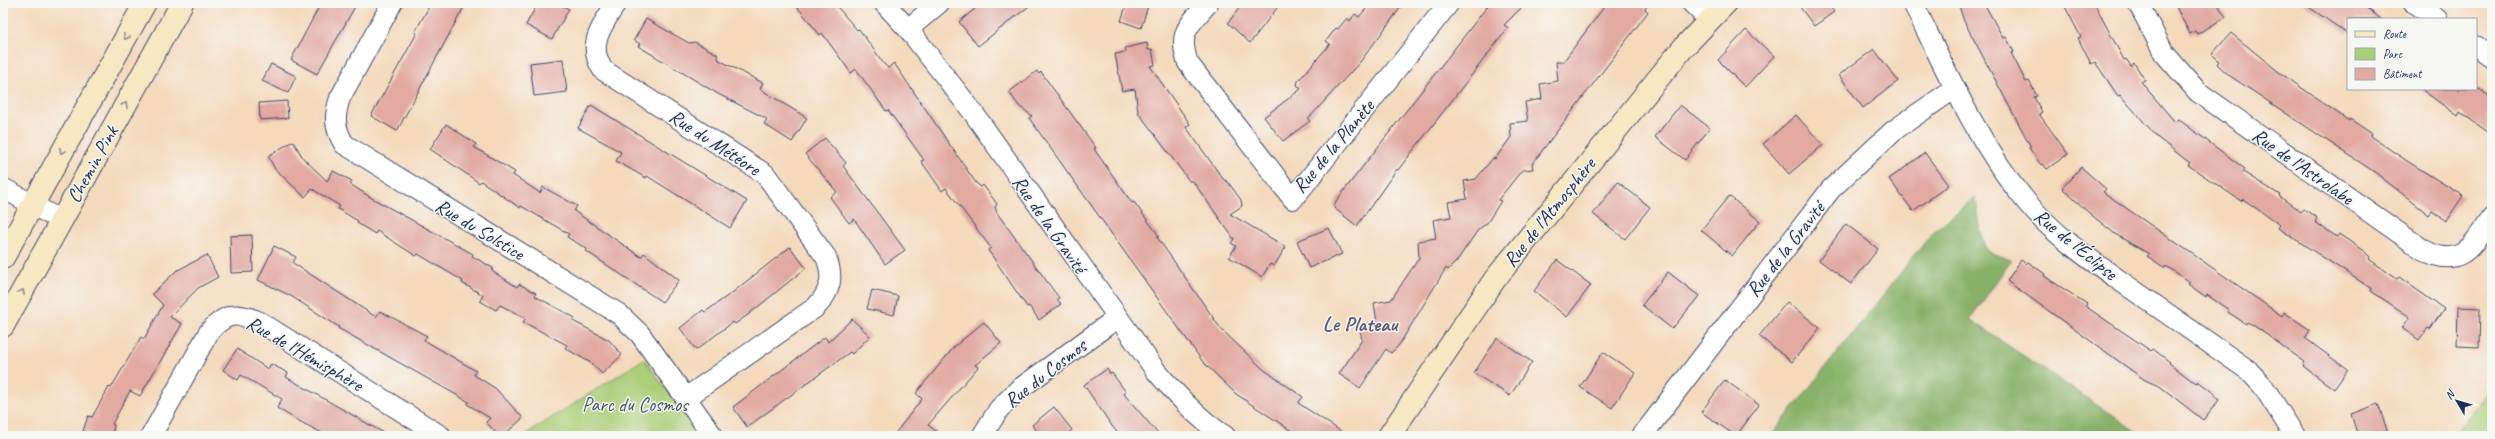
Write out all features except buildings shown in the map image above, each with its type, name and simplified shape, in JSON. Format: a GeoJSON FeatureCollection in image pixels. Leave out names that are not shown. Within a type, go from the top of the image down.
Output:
{"type":"FeatureCollection","features":[{"type":"Feature","properties":{"kind":"main road","name":"Chemin Pink"},"geometry":{"type":"LineString","coordinates":[[3,258],[145,3]]}},
{"type":"Feature","properties":{"kind":"main road","name":"Chemin Pink"},"geometry":{"type":"LineString","coordinates":[[3,326],[60,220],[182,3]]}},
{"type":"Feature","properties":{"kind":"main road","name":"Rue de l'Atmosphère"},"geometry":{"type":"LineString","coordinates":[[1389,436],[1495,279],[1590,161],[1708,19],[1726,3]]}},
{"type":"Feature","properties":{"kind":"street","name":"Rue du Solstice"},"geometry":{"type":"LineString","coordinates":[[392,3],[340,98],[334,115],[337,131],[344,144],[619,314],[640,334],[687,397],[713,436]]}},
{"type":"Feature","properties":{"kind":"street","name":"Rue du Météore"},"geometry":{"type":"LineString","coordinates":[[616,3],[599,33],[595,45],[596,59],[603,70],[765,174],[826,257],[830,268],[830,287],[826,297],[816,307],[687,397]]}},
{"type":"Feature","properties":{"kind":"street","name":"Rue de la Gravité"},"geometry":{"type":"LineString","coordinates":[[884,3],[908,29],[972,111],[1117,318],[1156,371],[1181,399],[1210,426],[1225,436]]}},
{"type":"Feature","properties":{"kind":"street"},"geometry":{"type":"LineString","coordinates":[[908,29],[939,3]]}},
{"type":"Feature","properties":{"kind":"street","name":"Rue de la Planète"},"geometry":{"type":"LineString","coordinates":[[1208,3],[1183,36],[1183,50],[1188,63],[1293,199],[1449,3]]}},
{"type":"Feature","properties":{"kind":"street"},"geometry":{"type":"LineString","coordinates":[[1692,3],[1708,19]]}},
{"type":"Feature","properties":{"kind":"street","name":"Rue de l'Éclipse"},"geometry":{"type":"LineString","coordinates":[[1914,3],[1955,88],[1992,156],[2025,201],[2040,217],[2083,254],[2248,370],[2263,386],[2294,436]]}},
{"type":"Feature","properties":{"kind":"street","name":"Rue de l'Astrolabe"},"geometry":{"type":"LineString","coordinates":[[2138,3],[2164,53],[2198,92],[2422,249],[2434,256],[2454,257],[2465,252],[2473,244],[2492,217]]}},
{"type":"Feature","properties":{"kind":"street"},"geometry":{"type":"LineString","coordinates":[[2414,3],[2436,18]]}},
{"type":"Feature","properties":{"kind":"street"},"geometry":{"type":"LineString","coordinates":[[2477,47],[2492,57]]}},
{"type":"Feature","properties":{"kind":"street","name":"Rue de la Gravité"},"geometry":{"type":"LineString","coordinates":[[1642,436],[1831,189],[1893,131],[1955,88]]}},
{"type":"Feature","properties":{"kind":"street"},"geometry":{"type":"LineString","coordinates":[[3,188],[60,220]]}},
{"type":"Feature","properties":{"kind":"street","name":"Rue de l'Hémisphère"},"geometry":{"type":"LineString","coordinates":[[151,436],[209,332],[219,320],[234,315],[247,317],[260,322],[441,436]]}},
{"type":"Feature","properties":{"kind":"street","name":"Rue du Cosmos"},"geometry":{"type":"LineString","coordinates":[[982,436],[999,409],[1018,390],[1117,318]]}},
{"type":"Feature","properties":{"kind":"green space"},"geometry":{"type":"Polygon","coordinates":[[[1975,197],[1982,239],[1987,251],[2011,260],[1970,320],[2143,436],[1771,436],[1933,232],[1975,197]]]}},
{"type":"Feature","properties":{"kind":"green space","name":"Parc du Cosmos"},"geometry":{"type":"Polygon","coordinates":[[[644,359],[700,436],[523,436],[644,359]]]}},
{"type":"Feature","properties":{"kind":"green space"},"geometry":{"type":"Polygon","coordinates":[[[2492,387],[2492,436],[2454,436],[2492,387]]]}},
{"type":"Feature","properties":{"kind":"district","name":"Le Plateau"},"geometry":{"type":"Point","coordinates":[1360,324]}}]}
